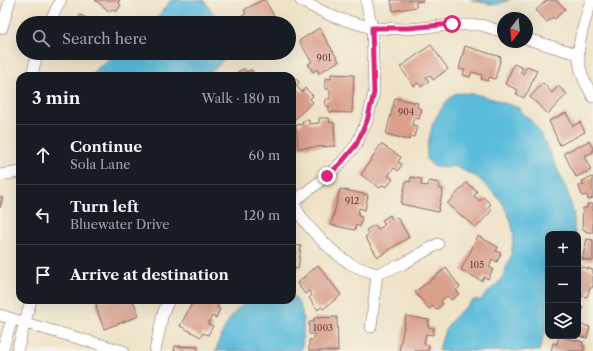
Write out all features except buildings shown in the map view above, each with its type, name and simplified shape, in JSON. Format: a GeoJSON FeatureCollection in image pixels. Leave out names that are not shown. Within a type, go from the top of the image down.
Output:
{"type":"FeatureCollection","features":[{"type":"Feature","properties":{"kind":"street"},"geometry":{"type":"LineString","coordinates":[[0,28],[2,28],[10,0]]}},
{"type":"Feature","properties":{"kind":"street"},"geometry":{"type":"LineString","coordinates":[[53,16],[61,0]]}},
{"type":"Feature","properties":{"kind":"street"},"geometry":{"type":"LineString","coordinates":[[296,197],[341,163],[356,145],[367,121],[374,93],[372,28],[366,0]]}},
{"type":"Feature","properties":{"kind":"street"},"geometry":{"type":"LineString","coordinates":[[591,0],[577,54],[581,72],[593,97]]}},
{"type":"Feature","properties":{"kind":"street"},"geometry":{"type":"LineString","coordinates":[[301,1],[334,17],[372,28],[408,28],[459,25],[481,26],[497,30]]}},
{"type":"Feature","properties":{"kind":"street"},"geometry":{"type":"LineString","coordinates":[[533,41],[577,54]]}},
{"type":"Feature","properties":{"kind":"street"},"geometry":{"type":"LineString","coordinates":[[33,72],[35,60]]}},
{"type":"Feature","properties":{"kind":"street"},"geometry":{"type":"LineString","coordinates":[[0,175],[16,173]]}},
{"type":"Feature","properties":{"kind":"street"},"geometry":{"type":"LineString","coordinates":[[296,207],[304,220],[328,248],[350,264],[377,274],[402,265],[438,244]]}},
{"type":"Feature","properties":{"kind":"street"},"geometry":{"type":"LineString","coordinates":[[371,327],[377,274]]}},
{"type":"Feature","properties":{"kind":"street"},"geometry":{"type":"LineString","coordinates":[[17,351],[30,304]]}},
{"type":"Feature","properties":{"kind":"street"},"geometry":{"type":"LineString","coordinates":[[155,351],[163,313],[167,304]]}},
{"type":"Feature","properties":{"kind":"street"},"geometry":{"type":"LineString","coordinates":[[0,315],[123,351]]}},
{"type":"Feature","properties":{"kind":"street"},"geometry":{"type":"LineString","coordinates":[[2,351],[12,319]]}},
{"type":"Feature","properties":{"kind":"water"},"geometry":{"type":"Polygon","coordinates":[[[171,0],[204,0],[215,16],[158,16],[171,0]]]}},
{"type":"Feature","properties":{"kind":"water"},"geometry":{"type":"Polygon","coordinates":[[[471,0],[510,0],[495,5],[471,0]]]}},
{"type":"Feature","properties":{"kind":"water"},"geometry":{"type":"Polygon","coordinates":[[[108,60],[223,60],[210,72],[93,72],[108,60]]]}},
{"type":"Feature","properties":{"kind":"water"},"geometry":{"type":"Polygon","coordinates":[[[462,93],[478,95],[519,108],[519,110],[526,115],[541,134],[569,197],[572,205],[574,231],[545,231],[545,332],[539,351],[439,351],[444,334],[455,316],[474,300],[477,299],[479,301],[499,282],[506,272],[505,270],[511,257],[514,234],[511,221],[502,202],[477,177],[454,166],[445,168],[433,166],[427,160],[427,148],[433,123],[445,103],[454,94],[462,93]]]}},
{"type":"Feature","properties":{"kind":"water"},"geometry":{"type":"Polygon","coordinates":[[[296,299],[300,306],[303,319],[302,346],[300,351],[216,351],[227,323],[243,304],[296,304],[296,299]]]}},
{"type":"Feature","properties":{"kind":"route"},"geometry":{"type":"LineString","coordinates":[[327,176],[341,163],[356,145],[367,121],[374,93],[372,28],[408,28],[452,24]]}}]}
